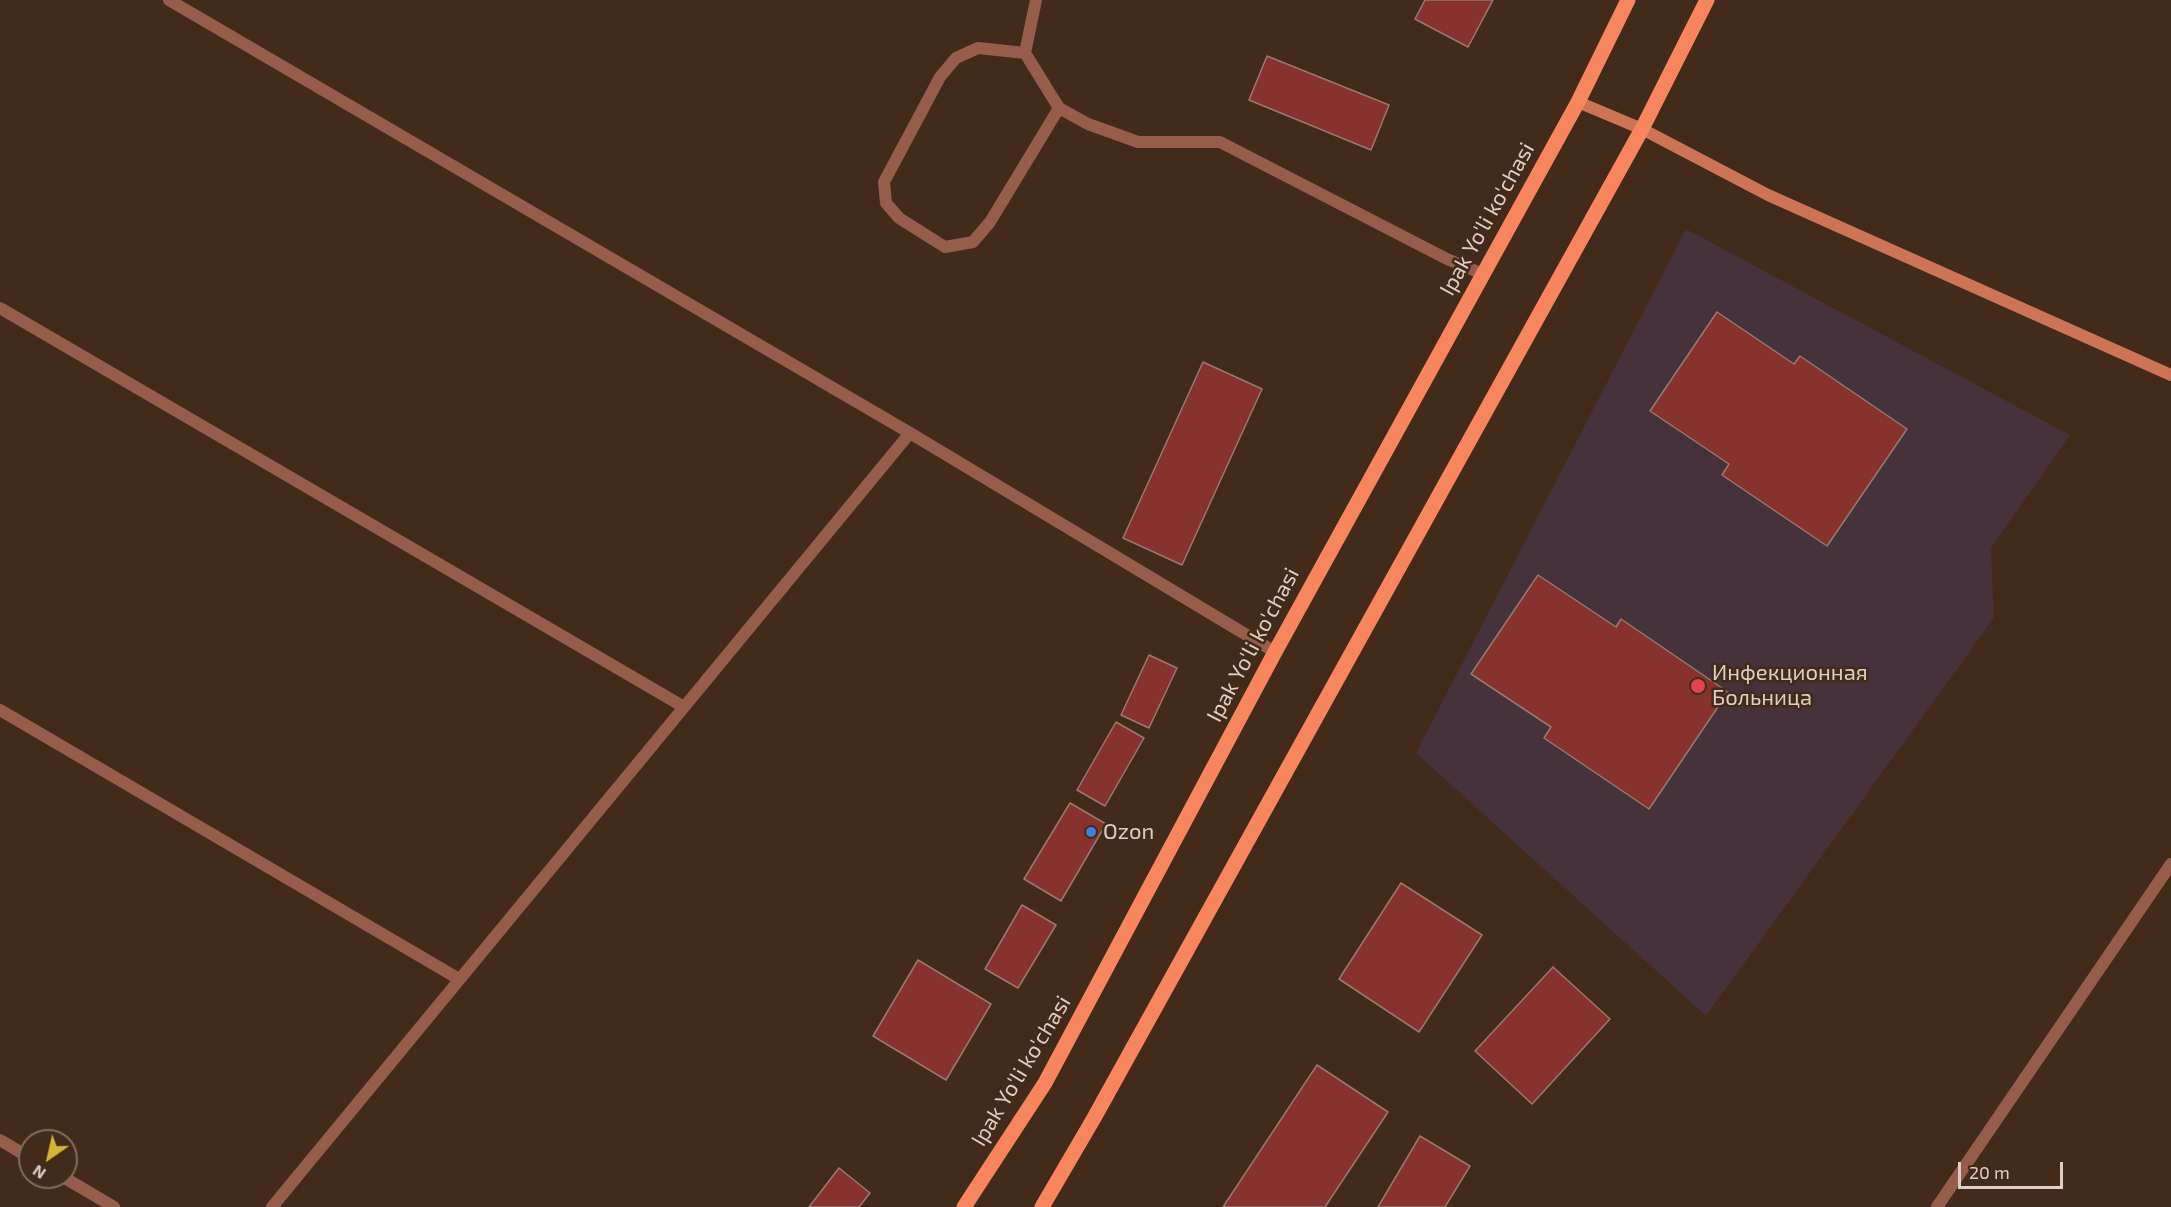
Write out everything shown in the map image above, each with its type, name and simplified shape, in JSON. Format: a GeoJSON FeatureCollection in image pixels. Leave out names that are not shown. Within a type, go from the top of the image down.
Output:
{"type":"FeatureCollection","features":[{"type":"Feature","properties":{"kind":"main road"},"geometry":{"type":"LineString","coordinates":[[1628,0],[1578,102],[1642,129],[1768,195],[2171,375]]}},
{"type":"Feature","properties":{"kind":"main road"},"geometry":{"type":"LineString","coordinates":[[1042,1207],[1129,1056],[1642,129],[1707,0]]}},
{"type":"Feature","properties":{"kind":"main road","name":"Ipak Yo'li ko'chasi"},"geometry":{"type":"LineString","coordinates":[[964,1207],[1045,1083],[1275,652],[1578,102]]}},
{"type":"Feature","properties":{"kind":"street"},"geometry":{"type":"LineString","coordinates":[[170,0],[910,433],[1275,652]]}},
{"type":"Feature","properties":{"kind":"street"},"geometry":{"type":"LineString","coordinates":[[1036,0],[1025,53],[1059,108],[1088,124],[1138,142],[1220,142],[1447,258],[1483,274]]}},
{"type":"Feature","properties":{"kind":"street"},"geometry":{"type":"LineString","coordinates":[[1025,53],[978,48],[956,58],[940,77],[884,182],[886,203],[899,218],[945,247],[973,242],[990,222],[1059,108]]}},
{"type":"Feature","properties":{"kind":"street"},"geometry":{"type":"LineString","coordinates":[[0,308],[684,707]]}},
{"type":"Feature","properties":{"kind":"street"},"geometry":{"type":"LineString","coordinates":[[272,1207],[910,433]]}},
{"type":"Feature","properties":{"kind":"street"},"geometry":{"type":"LineString","coordinates":[[0,710],[459,979]]}},
{"type":"Feature","properties":{"kind":"street"},"geometry":{"type":"LineString","coordinates":[[1936,1207],[2171,864]]}},
{"type":"Feature","properties":{"kind":"street"},"geometry":{"type":"LineString","coordinates":[[0,1140],[18,1151]]}},
{"type":"Feature","properties":{"kind":"street"},"geometry":{"type":"LineString","coordinates":[[78,1186],[114,1207]]}},
{"type":"Feature","properties":{"kind":"shaded area","name":"Инфекционная Больница"},"geometry":{"type":"Polygon","coordinates":[[[1686,229],[2070,435],[1991,548],[1994,618],[1706,1016],[1416,753],[1686,229]]]}},
{"type":"Feature","properties":{"kind":"building"},"geometry":{"type":"Polygon","coordinates":[[[1425,0],[1493,0],[1468,47],[1415,19],[1425,0]]]}},
{"type":"Feature","properties":{"kind":"building"},"geometry":{"type":"Polygon","coordinates":[[[1267,56],[1389,105],[1371,150],[1249,100],[1267,56]]]}},
{"type":"Feature","properties":{"kind":"building"},"geometry":{"type":"Polygon","coordinates":[[[1717,312],[1794,364],[1800,356],[1907,429],[1827,546],[1722,475],[1729,464],[1650,411],[1717,312]]]}},
{"type":"Feature","properties":{"kind":"building"},"geometry":{"type":"Polygon","coordinates":[[[1203,362],[1262,389],[1182,565],[1123,538],[1203,362]]]}},
{"type":"Feature","properties":{"kind":"building"},"geometry":{"type":"Polygon","coordinates":[[[1538,575],[1616,627],[1621,619],[1728,692],[1649,809],[1544,738],[1551,727],[1471,674],[1538,575]]]}},
{"type":"Feature","properties":{"kind":"building"},"geometry":{"type":"Polygon","coordinates":[[[1149,655],[1177,668],[1149,728],[1121,715],[1149,655]]]}},
{"type":"Feature","properties":{"kind":"building"},"geometry":{"type":"Polygon","coordinates":[[[1116,722],[1144,738],[1105,806],[1077,790],[1116,722]]]}},
{"type":"Feature","properties":{"kind":"building"},"geometry":{"type":"Polygon","coordinates":[[[1070,803],[1106,824],[1061,901],[1024,879],[1070,803]]]}},
{"type":"Feature","properties":{"kind":"building"},"geometry":{"type":"Polygon","coordinates":[[[1401,883],[1482,935],[1419,1032],[1339,979],[1401,883]]]}},
{"type":"Feature","properties":{"kind":"building"},"geometry":{"type":"Polygon","coordinates":[[[1022,905],[1056,925],[1018,988],[985,969],[1022,905]]]}},
{"type":"Feature","properties":{"kind":"building"},"geometry":{"type":"Polygon","coordinates":[[[918,960],[991,1004],[946,1080],[873,1036],[918,960]]]}},
{"type":"Feature","properties":{"kind":"building"},"geometry":{"type":"Polygon","coordinates":[[[1553,967],[1610,1019],[1532,1104],[1475,1051],[1553,967]]]}},
{"type":"Feature","properties":{"kind":"building"},"geometry":{"type":"Polygon","coordinates":[[[1317,1065],[1388,1112],[1325,1207],[1223,1207],[1317,1065]]]}},
{"type":"Feature","properties":{"kind":"building"},"geometry":{"type":"Polygon","coordinates":[[[1420,1136],[1470,1166],[1445,1207],[1378,1207],[1420,1136]]]}},
{"type":"Feature","properties":{"kind":"building"},"geometry":{"type":"Polygon","coordinates":[[[839,1168],[870,1193],[859,1207],[809,1207],[839,1168]]]}},
{"type":"Feature","properties":{"kind":"place","name":"Инфекционная Больница"},"geometry":{"type":"Point","coordinates":[1698,686]}},
{"type":"Feature","properties":{"kind":"place","name":"Ozon"},"geometry":{"type":"Point","coordinates":[1091,832]}}]}
